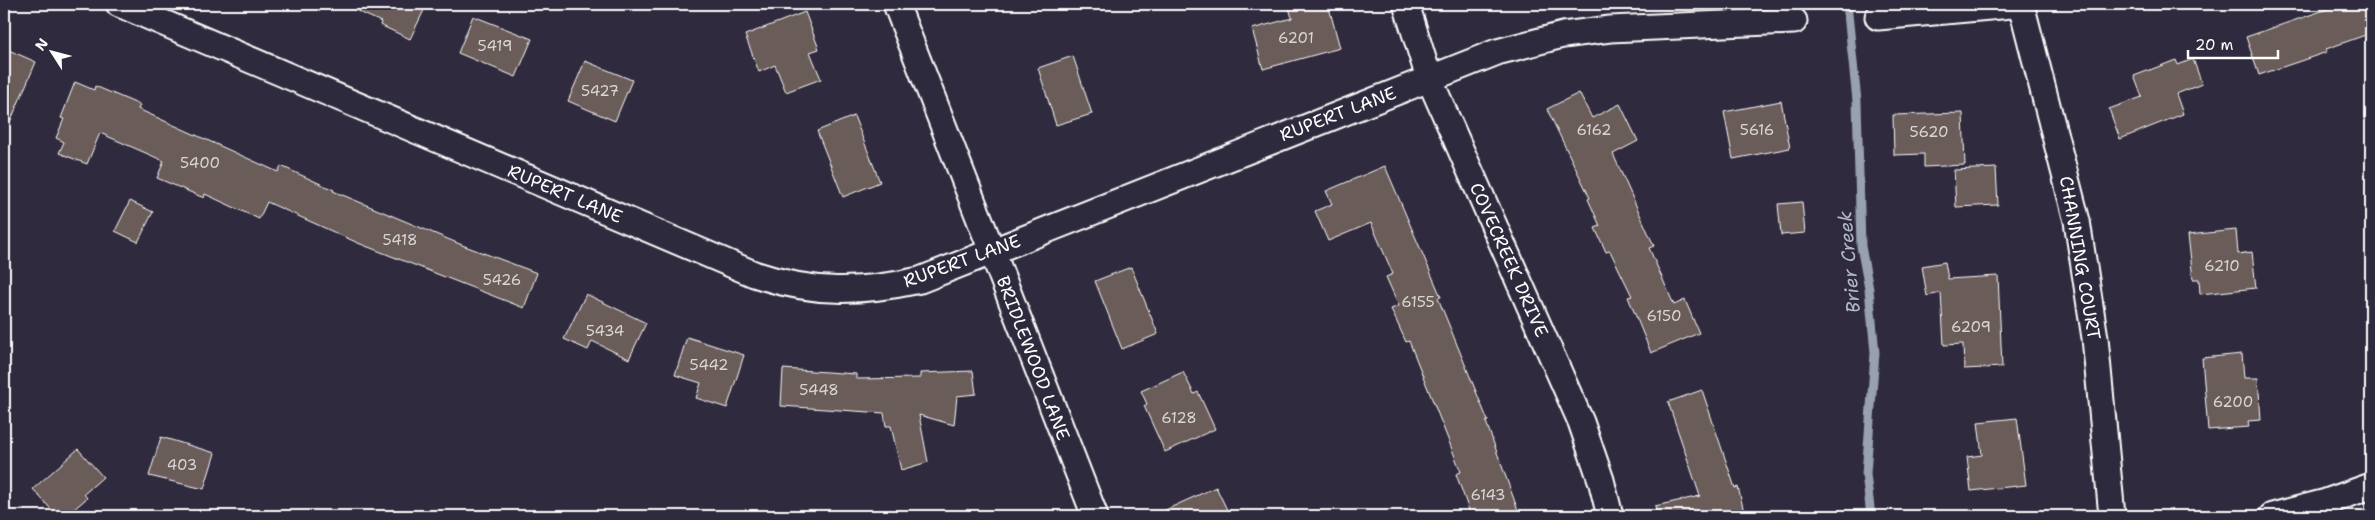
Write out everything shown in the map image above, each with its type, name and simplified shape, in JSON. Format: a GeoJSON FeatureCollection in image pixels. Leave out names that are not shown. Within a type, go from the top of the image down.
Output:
{"type":"FeatureCollection","features":[{"type":"Feature","properties":{"kind":"street","name":"RUPERT LANE"},"geometry":{"type":"LineString","coordinates":[[119,4],[754,274],[786,285],[818,290],[854,291],[920,280],[1148,188],[1497,52],[1563,35],[1610,29],[1794,21]]}},
{"type":"Feature","properties":{"kind":"street","name":"BRIDLEWOOD LANE"},"geometry":{"type":"LineString","coordinates":[[896,4],[1095,516]]}},
{"type":"Feature","properties":{"kind":"street","name":"COVECREEK DRIVE"},"geometry":{"type":"LineString","coordinates":[[1406,4],[1430,78],[1581,422],[1601,480],[1610,516]]}},
{"type":"Feature","properties":{"kind":"street"},"geometry":{"type":"LineString","coordinates":[[1878,17],[2022,4]]}},
{"type":"Feature","properties":{"kind":"street","name":"CHANNING COURT"},"geometry":{"type":"LineString","coordinates":[[2022,4],[2077,221],[2095,338],[2112,516]]}},
{"type":"Feature","properties":{"kind":"street"},"geometry":{"type":"LineString","coordinates":[[2272,516],[2326,502],[2371,486]]}},
{"type":"Feature","properties":{"kind":"building"},"geometry":{"type":"Polygon","coordinates":[[[342,4],[427,4],[410,39],[380,25],[381,22],[342,4]]]}},
{"type":"Feature","properties":{"kind":"building"},"geometry":{"type":"Polygon","coordinates":[[[1288,4],[1328,4],[1340,48],[1263,69],[1252,29],[1292,18],[1288,4]]]}},
{"type":"Feature","properties":{"kind":"building"},"geometry":{"type":"Polygon","coordinates":[[[2342,4],[2371,4],[2371,33],[2326,49],[2327,52],[2259,75],[2246,37],[2342,4]]]}},
{"type":"Feature","properties":{"kind":"building"},"geometry":{"type":"Polygon","coordinates":[[[805,12],[819,49],[810,52],[821,79],[786,92],[775,65],[759,72],[745,35],[805,12]]]}},
{"type":"Feature","properties":{"kind":"building"},"geometry":{"type":"Polygon","coordinates":[[[473,16],[532,39],[516,77],[458,53],[473,16]]]}},
{"type":"Feature","properties":{"kind":"building"},"geometry":{"type":"Polygon","coordinates":[[[4,48],[36,62],[4,136],[4,48]]]}},
{"type":"Feature","properties":{"kind":"building"},"geometry":{"type":"Polygon","coordinates":[[[1073,56],[1092,114],[1056,125],[1038,68],[1073,56]]]}},
{"type":"Feature","properties":{"kind":"building"},"geometry":{"type":"Polygon","coordinates":[[[2193,59],[2202,84],[2176,94],[2183,114],[2120,139],[2109,109],[2142,97],[2134,76],[2176,60],[2178,65],[2193,59]]]}},
{"type":"Feature","properties":{"kind":"building"},"geometry":{"type":"Polygon","coordinates":[[[585,61],[632,80],[615,121],[568,101],[585,61]]]}},
{"type":"Feature","properties":{"kind":"building"},"geometry":{"type":"Polygon","coordinates":[[[75,82],[94,90],[95,86],[140,105],[138,109],[278,172],[281,166],[333,191],[462,245],[537,273],[524,308],[358,243],[267,202],[259,219],[205,194],[204,198],[157,178],[164,161],[100,133],[87,164],[59,153],[64,142],[56,138],[64,119],[61,118],[75,82]]]}},
{"type":"Feature","properties":{"kind":"building"},"geometry":{"type":"Polygon","coordinates":[[[1579,93],[1592,118],[1620,104],[1638,141],[1613,154],[1654,246],[1649,248],[1674,305],[1685,300],[1699,333],[1651,353],[1628,297],[1632,296],[1610,251],[1606,252],[1595,228],[1600,226],[1588,199],[1590,198],[1547,109],[1579,93]]]}},
{"type":"Feature","properties":{"kind":"building"},"geometry":{"type":"Polygon","coordinates":[[[1781,101],[1790,148],[1733,159],[1724,112],[1781,101]]]}},
{"type":"Feature","properties":{"kind":"building"},"geometry":{"type":"Polygon","coordinates":[[[1963,113],[1965,165],[1924,167],[1924,154],[1894,155],[1893,115],[1963,113]]]}},
{"type":"Feature","properties":{"kind":"building"},"geometry":{"type":"Polygon","coordinates":[[[854,116],[880,182],[843,197],[817,131],[854,116]]]}},
{"type":"Feature","properties":{"kind":"building"},"geometry":{"type":"Polygon","coordinates":[[[1385,166],[1441,297],[1438,298],[1488,421],[1486,422],[1520,516],[1471,516],[1456,474],[1461,472],[1409,341],[1406,342],[1391,309],[1399,306],[1386,277],[1393,274],[1371,223],[1328,241],[1315,211],[1332,204],[1326,191],[1385,166]]]}},
{"type":"Feature","properties":{"kind":"building"},"geometry":{"type":"Polygon","coordinates":[[[1996,168],[1998,205],[1956,207],[1954,170],[1996,168]]]}},
{"type":"Feature","properties":{"kind":"building"},"geometry":{"type":"Polygon","coordinates":[[[130,201],[153,212],[138,242],[115,231],[130,201]]]}},
{"type":"Feature","properties":{"kind":"building"},"geometry":{"type":"Polygon","coordinates":[[[1802,202],[1805,233],[1781,235],[1778,204],[1802,202]]]}},
{"type":"Feature","properties":{"kind":"building"},"geometry":{"type":"Polygon","coordinates":[[[2236,230],[2238,254],[2252,252],[2256,288],[2200,294],[2199,279],[2193,279],[2188,235],[2236,230]]]}},
{"type":"Feature","properties":{"kind":"building"},"geometry":{"type":"Polygon","coordinates":[[[1945,262],[1948,279],[1998,276],[2002,367],[1964,369],[1963,344],[1944,345],[1941,293],[1927,296],[1922,266],[1945,262]]]}},
{"type":"Feature","properties":{"kind":"building"},"geometry":{"type":"Polygon","coordinates":[[[1131,267],[1158,334],[1122,349],[1095,281],[1131,267]]]}},
{"type":"Feature","properties":{"kind":"building"},"geometry":{"type":"Polygon","coordinates":[[[586,294],[646,323],[629,359],[592,341],[588,350],[564,339],[586,294]]]}},
{"type":"Feature","properties":{"kind":"building"},"geometry":{"type":"Polygon","coordinates":[[[687,337],[744,355],[727,408],[696,398],[701,383],[675,375],[687,337]]]}},
{"type":"Feature","properties":{"kind":"building"},"geometry":{"type":"Polygon","coordinates":[[[2242,354],[2244,378],[2258,378],[2261,420],[2248,421],[2249,427],[2208,430],[2202,358],[2242,354]]]}},
{"type":"Feature","properties":{"kind":"building"},"geometry":{"type":"Polygon","coordinates":[[[783,369],[856,374],[856,379],[920,378],[920,373],[973,371],[976,394],[957,396],[954,425],[919,415],[928,462],[901,470],[891,426],[886,426],[884,413],[781,406],[783,369]]]}},
{"type":"Feature","properties":{"kind":"building"},"geometry":{"type":"Polygon","coordinates":[[[1183,372],[1194,394],[1198,392],[1215,429],[1165,452],[1144,406],[1147,404],[1141,391],[1183,372]]]}},
{"type":"Feature","properties":{"kind":"building"},"geometry":{"type":"Polygon","coordinates":[[[1702,390],[1735,488],[1738,487],[1745,516],[1657,516],[1655,506],[1700,496],[1668,402],[1702,390]]]}},
{"type":"Feature","properties":{"kind":"building"},"geometry":{"type":"Polygon","coordinates":[[[2017,418],[2026,485],[1971,491],[1967,457],[1982,455],[1978,422],[2017,418]]]}},
{"type":"Feature","properties":{"kind":"building"},"geometry":{"type":"Polygon","coordinates":[[[161,437],[215,453],[204,489],[149,476],[161,437]]]}},
{"type":"Feature","properties":{"kind":"building"},"geometry":{"type":"Polygon","coordinates":[[[78,449],[103,477],[84,494],[87,498],[66,516],[57,516],[33,489],[78,449]]]}},
{"type":"Feature","properties":{"kind":"building"},"geometry":{"type":"Polygon","coordinates":[[[1216,487],[1230,516],[1152,516],[1216,487]]]}},
{"type":"Feature","properties":{"kind":"waterway","name":"Brier Creek"},"geometry":{"type":"LineString","coordinates":[[1847,4],[1857,101],[1861,246],[1869,289],[1875,353],[1866,474],[1871,516]]}}]}
